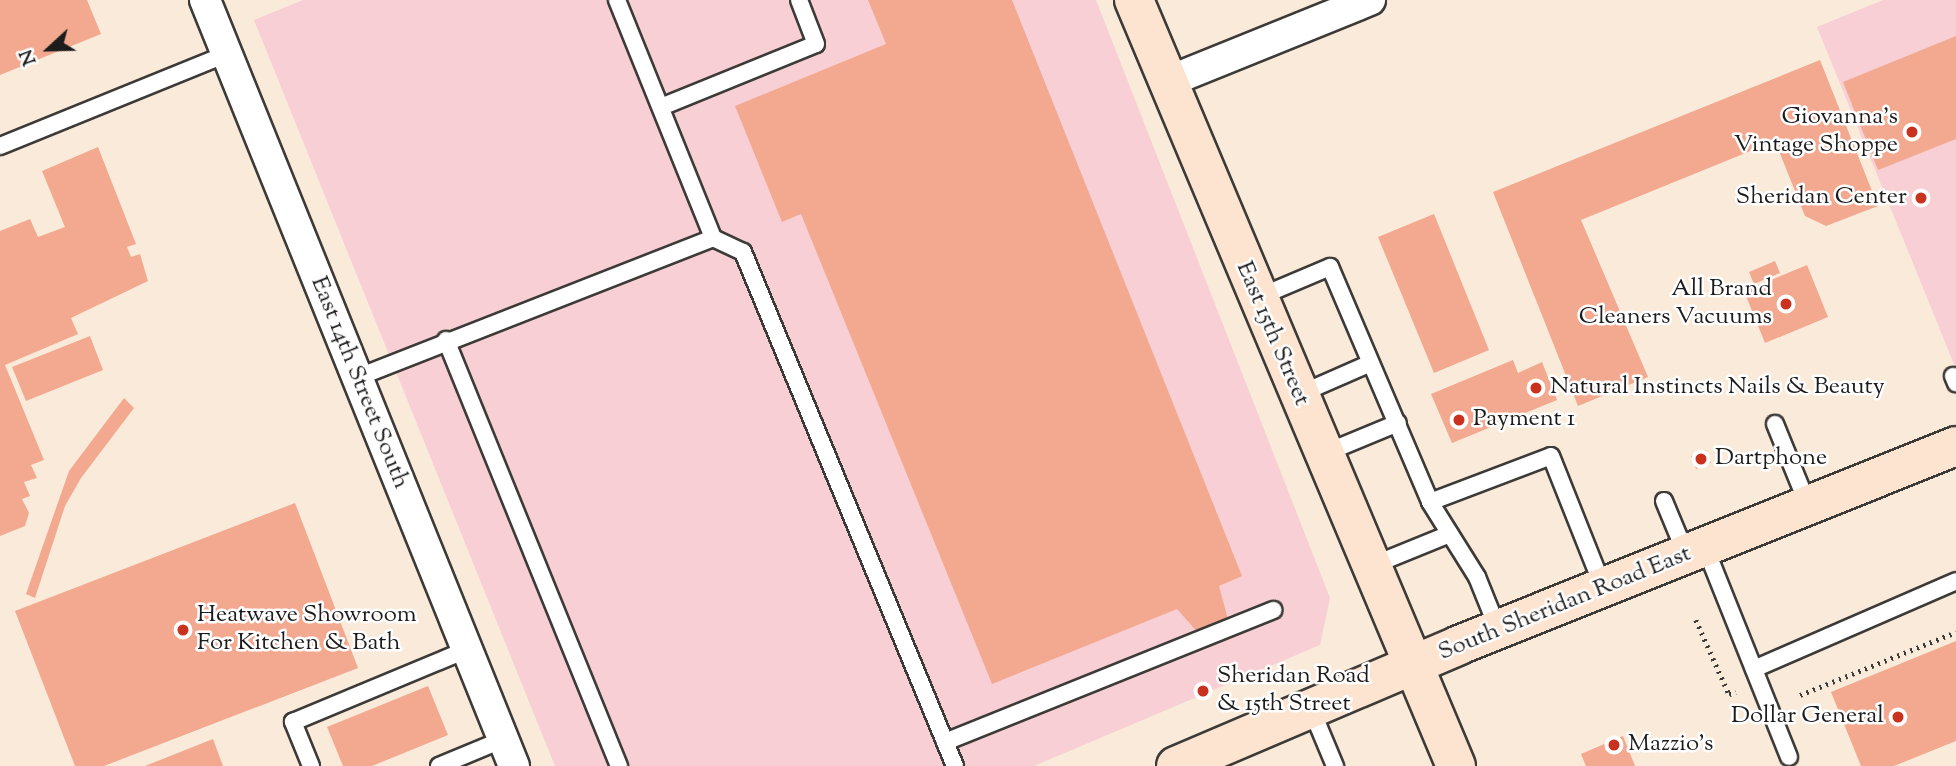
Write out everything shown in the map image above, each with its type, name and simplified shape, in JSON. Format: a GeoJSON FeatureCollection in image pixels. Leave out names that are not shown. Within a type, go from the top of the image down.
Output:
{"type":"FeatureCollection","features":[{"type":"Feature","properties":{"kind":"main road","name":"East 15th Street"},"geometry":{"type":"LineString","coordinates":[[1134,0],[1369,567],[1456,766]]}},
{"type":"Feature","properties":{"kind":"main road","name":"South Sheridan Road East"},"geometry":{"type":"LineString","coordinates":[[1199,762],[1498,629],[1956,446]]}},
{"type":"Feature","properties":{"kind":"street","name":"East 14th Street South"},"geometry":{"type":"LineString","coordinates":[[205,0],[509,753]]}},
{"type":"Feature","properties":{"kind":"street"},"geometry":{"type":"LineString","coordinates":[[1167,82],[1370,0]]}},
{"type":"Feature","properties":{"kind":"lane"},"geometry":{"type":"LineString","coordinates":[[617,0],[713,238],[743,252],[955,766]]}},
{"type":"Feature","properties":{"kind":"lane"},"geometry":{"type":"LineString","coordinates":[[661,107],[816,44],[799,0]]}},
{"type":"Feature","properties":{"kind":"lane"},"geometry":{"type":"LineString","coordinates":[[0,146],[226,54]]}},
{"type":"Feature","properties":{"kind":"lane"},"geometry":{"type":"LineString","coordinates":[[356,377],[713,238]]}},
{"type":"Feature","properties":{"kind":"lane"},"geometry":{"type":"LineString","coordinates":[[1257,298],[1330,267],[1430,502],[1450,534],[1498,629]]}},
{"type":"Feature","properties":{"kind":"lane"},"geometry":{"type":"LineString","coordinates":[[446,340],[619,766]]}},
{"type":"Feature","properties":{"kind":"lane"},"geometry":{"type":"LineString","coordinates":[[1297,395],[1371,363]]}},
{"type":"Feature","properties":{"kind":"lane"},"geometry":{"type":"LineString","coordinates":[[1322,454],[1398,423]]}},
{"type":"Feature","properties":{"kind":"lane"},"geometry":{"type":"LineString","coordinates":[[1775,424],[1808,505]]}},
{"type":"Feature","properties":{"kind":"lane"},"geometry":{"type":"LineString","coordinates":[[1430,502],[1551,456],[1604,587]]}},
{"type":"Feature","properties":{"kind":"lane"},"geometry":{"type":"LineString","coordinates":[[1664,500],[1696,550],[1754,669],[1789,758]]}},
{"type":"Feature","properties":{"kind":"lane"},"geometry":{"type":"LineString","coordinates":[[1369,567],[1450,534]]}},
{"type":"Feature","properties":{"kind":"lane"},"geometry":{"type":"LineString","coordinates":[[1754,669],[1956,581]]}},
{"type":"Feature","properties":{"kind":"lane"},"geometry":{"type":"LineString","coordinates":[[945,742],[1273,610]]}},
{"type":"Feature","properties":{"kind":"lane"},"geometry":{"type":"LineString","coordinates":[[310,766],[293,722],[466,650]]}},
{"type":"Feature","properties":{"kind":"lane"},"geometry":{"type":"LineString","coordinates":[[1312,711],[1335,766]]}},
{"type":"Feature","properties":{"kind":"lane"},"geometry":{"type":"LineString","coordinates":[[439,766],[509,753]]}},
{"type":"Feature","properties":{"kind":"path"},"geometry":{"type":"LineString","coordinates":[[1696,620],[1729,694],[1736,692]]}},
{"type":"Feature","properties":{"kind":"path"},"geometry":{"type":"LineString","coordinates":[[1800,695],[1956,632]]}},
{"type":"Feature","properties":{"kind":"shaded area"},"geometry":{"type":"Polygon","coordinates":[[[303,0],[1096,0],[1330,598],[1320,645],[1034,766],[555,766],[254,20],[303,0]]]}},
{"type":"Feature","properties":{"kind":"shaded area","name":"Sheridan Center"},"geometry":{"type":"Polygon","coordinates":[[[1883,0],[1956,0],[1956,369],[1817,27],[1883,0]]]}},
{"type":"Feature","properties":{"kind":"building"},"geometry":{"type":"Polygon","coordinates":[[[0,0],[87,0],[101,34],[0,75],[0,0]]]}},
{"type":"Feature","properties":{"kind":"building"},"geometry":{"type":"Polygon","coordinates":[[[868,0],[1012,0],[1242,576],[1219,586],[1229,623],[1200,635],[1177,609],[992,684],[801,214],[782,222],[735,106],[886,44],[868,0]]]}},
{"type":"Feature","properties":{"kind":"building"},"geometry":{"type":"Polygon","coordinates":[[[1956,36],[1956,139],[1878,170],[1843,82],[1956,36]]]}},
{"type":"Feature","properties":{"kind":"building"},"geometry":{"type":"Polygon","coordinates":[[[1820,60],[1878,206],[1826,226],[1805,216],[1775,141],[1581,220],[1648,377],[1578,406],[1493,192],[1820,60]]]}},
{"type":"Feature","properties":{"kind":"building"},"geometry":{"type":"Polygon","coordinates":[[[98,147],[136,244],[127,247],[131,257],[140,254],[148,281],[71,318],[78,334],[5,365],[44,460],[31,465],[37,478],[24,482],[30,496],[22,499],[29,513],[25,526],[0,536],[0,231],[30,219],[38,237],[65,227],[42,171],[98,147]]]}},
{"type":"Feature","properties":{"kind":"building"},"geometry":{"type":"Polygon","coordinates":[[[1434,214],[1489,350],[1434,373],[1378,237],[1434,214]]]}},
{"type":"Feature","properties":{"kind":"building"},"geometry":{"type":"Polygon","coordinates":[[[1775,261],[1780,273],[1754,284],[1749,272],[1775,261]]]}},
{"type":"Feature","properties":{"kind":"building","name":"All Brand Cleaners Vacuums"},"geometry":{"type":"Polygon","coordinates":[[[1807,265],[1828,317],[1765,343],[1744,291],[1807,265]]]}},
{"type":"Feature","properties":{"kind":"building"},"geometry":{"type":"Polygon","coordinates":[[[90,336],[103,370],[26,401],[12,367],[90,336]]]}},
{"type":"Feature","properties":{"kind":"building"},"geometry":{"type":"Polygon","coordinates":[[[1513,360],[1518,373],[1542,362],[1557,400],[1452,443],[1431,394],[1513,360]]]}},
{"type":"Feature","properties":{"kind":"building"},"geometry":{"type":"Polygon","coordinates":[[[124,398],[134,408],[81,478],[65,506],[35,598],[26,594],[69,471],[124,398]]]}},
{"type":"Feature","properties":{"kind":"building","name":"Dartphone"},"geometry":{"type":"Polygon","coordinates":[[[1706,450],[1711,463],[1696,469],[1691,456],[1706,450]]]}},
{"type":"Feature","properties":{"kind":"building","name":"Heatwave Showroom For Kitchen & Bath"},"geometry":{"type":"Polygon","coordinates":[[[295,503],[358,668],[104,766],[75,766],[15,611],[295,503]]]}},
{"type":"Feature","properties":{"kind":"building","name":"Dollar General"},"geometry":{"type":"Polygon","coordinates":[[[1956,641],[1956,741],[1894,766],[1861,766],[1831,692],[1956,641]]]}},
{"type":"Feature","properties":{"kind":"building"},"geometry":{"type":"Polygon","coordinates":[[[428,686],[448,735],[372,766],[343,766],[327,727],[428,686]]]}},
{"type":"Feature","properties":{"kind":"building","name":"Mazzio's"},"geometry":{"type":"Polygon","coordinates":[[[1623,736],[1635,766],[1586,766],[1581,754],[1623,736]]]}},
{"type":"Feature","properties":{"kind":"building"},"geometry":{"type":"Polygon","coordinates":[[[213,739],[223,766],[145,766],[213,739]]]}},
{"type":"Feature","properties":{"kind":"place","name":"Giovanna's Vintage Shoppe"},"geometry":{"type":"Point","coordinates":[1912,132]}},
{"type":"Feature","properties":{"kind":"place","name":"Sheridan Center"},"geometry":{"type":"Point","coordinates":[1921,198]}},
{"type":"Feature","properties":{"kind":"place","name":"All Brand Cleaners Vacuums"},"geometry":{"type":"Point","coordinates":[1786,304]}},
{"type":"Feature","properties":{"kind":"place","name":"Natural Instincts Nails & Beauty"},"geometry":{"type":"Point","coordinates":[1536,388]}},
{"type":"Feature","properties":{"kind":"place","name":"Payment 1"},"geometry":{"type":"Point","coordinates":[1459,420]}},
{"type":"Feature","properties":{"kind":"place","name":"Dartphone"},"geometry":{"type":"Point","coordinates":[1701,459]}},
{"type":"Feature","properties":{"kind":"place","name":"Heatwave Showroom For Kitchen & Bath"},"geometry":{"type":"Point","coordinates":[183,630]}},
{"type":"Feature","properties":{"kind":"place","name":"Sheridan Road & 15th Street"},"geometry":{"type":"Point","coordinates":[1203,691]}},
{"type":"Feature","properties":{"kind":"place","name":"Dollar General"},"geometry":{"type":"Point","coordinates":[1898,717]}},
{"type":"Feature","properties":{"kind":"place","name":"Mazzio's"},"geometry":{"type":"Point","coordinates":[1614,745]}}]}
